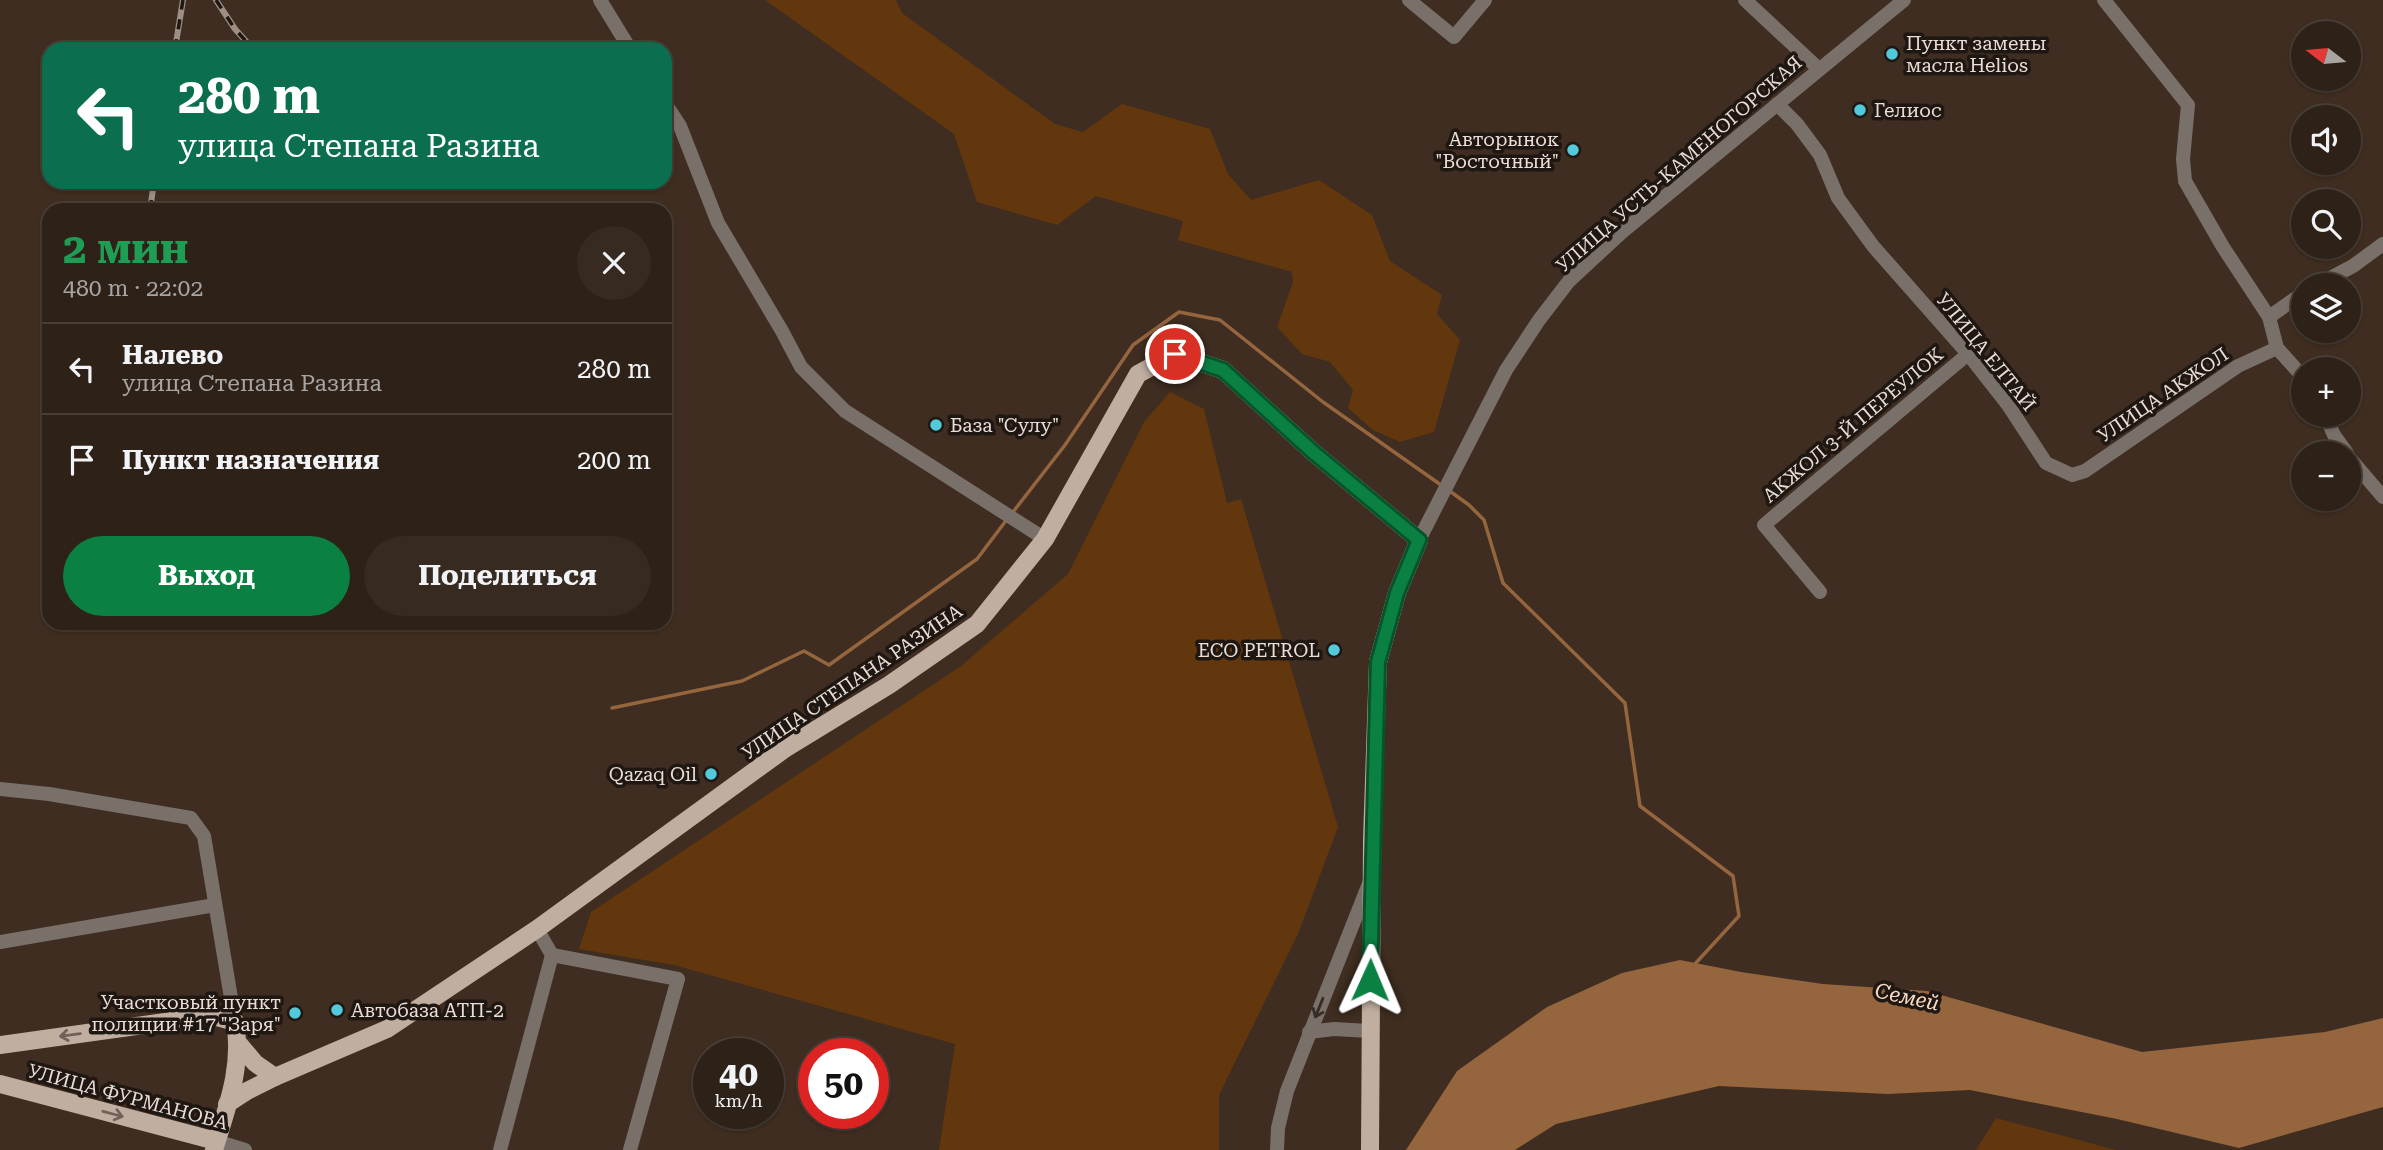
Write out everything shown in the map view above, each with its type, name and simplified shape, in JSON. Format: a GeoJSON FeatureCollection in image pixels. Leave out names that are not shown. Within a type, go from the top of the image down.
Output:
{"type":"FeatureCollection","features":[{"type":"Feature","properties":{"kind":"main road","name":"УЛИЦА СТЕПАНА РАЗИНА"},"geometry":{"type":"LineString","coordinates":[[227,1104],[275,1077],[387,1029],[537,929],[786,748],[889,685],[977,624],[1045,539],[1139,374],[1175,354],[1223,370],[1313,452],[1419,540]]}},
{"type":"Feature","properties":{"kind":"main road"},"geometry":{"type":"LineString","coordinates":[[1370,1150],[1369,1031],[1378,662],[1397,593],[1419,540]]}},
{"type":"Feature","properties":{"kind":"main road"},"geometry":{"type":"LineString","coordinates":[[0,1045],[201,1017],[217,1017],[235,1022],[239,1044],[236,1070],[215,1146]]}},
{"type":"Feature","properties":{"kind":"main road"},"geometry":{"type":"LineString","coordinates":[[239,1044],[255,1063],[275,1077]]}},
{"type":"Feature","properties":{"kind":"main road","name":"УЛИЦА ФУРМАНОВА"},"geometry":{"type":"LineString","coordinates":[[0,1084],[215,1146]]}},
{"type":"Feature","properties":{"kind":"street"},"geometry":{"type":"LineString","coordinates":[[600,0],[626,42]]}},
{"type":"Feature","properties":{"kind":"street"},"geometry":{"type":"LineString","coordinates":[[1409,0],[1454,37],[1485,0]]}},
{"type":"Feature","properties":{"kind":"street"},"geometry":{"type":"LineString","coordinates":[[1745,0],[1819,69]]}},
{"type":"Feature","properties":{"kind":"street","name":"УЛИЦА УСТЬ-КАМЕНОГОРСКАЯ"},"geometry":{"type":"LineString","coordinates":[[1419,540],[1518,350],[1569,281],[1622,232],[1904,0]]}},
{"type":"Feature","properties":{"kind":"street"},"geometry":{"type":"LineString","coordinates":[[2104,0],[2188,105],[2183,159],[2185,181],[2223,247],[2269,317],[2277,348],[2291,364]]}},
{"type":"Feature","properties":{"kind":"street","name":"УЛИЦА ЕЛТАЙ"},"geometry":{"type":"LineString","coordinates":[[1777,103],[1820,155],[1838,198],[1874,246],[1968,354],[2008,405],[2046,463],[2072,475]]}},
{"type":"Feature","properties":{"kind":"street"},"geometry":{"type":"LineString","coordinates":[[672,114],[680,126],[718,223],[801,367],[845,411],[1045,539]]}},
{"type":"Feature","properties":{"kind":"street"},"geometry":{"type":"LineString","coordinates":[[2340,273],[2383,244]]}},
{"type":"Feature","properties":{"kind":"street"},"geometry":{"type":"LineString","coordinates":[[2269,317],[2291,301]]}},
{"type":"Feature","properties":{"kind":"street","name":"УЛИЦА АКЖОЛ"},"geometry":{"type":"LineString","coordinates":[[2072,475],[2085,471],[2123,447],[2238,366],[2277,348]]}},
{"type":"Feature","properties":{"kind":"street","name":"АКЖОЛ 3-Й ПЕРЕУЛОК"},"geometry":{"type":"LineString","coordinates":[[1819,592],[1764,525],[1968,354]]}},
{"type":"Feature","properties":{"kind":"street"},"geometry":{"type":"LineString","coordinates":[[2361,470],[2383,496]]}},
{"type":"Feature","properties":{"kind":"street"},"geometry":{"type":"LineString","coordinates":[[0,789],[49,794],[191,818],[204,836],[235,1022]]}},
{"type":"Feature","properties":{"kind":"street"},"geometry":{"type":"LineString","coordinates":[[1277,1150],[1278,1128],[1287,1091],[1372,876]]}},
{"type":"Feature","properties":{"kind":"street"},"geometry":{"type":"LineString","coordinates":[[0,942],[215,905]]}},
{"type":"Feature","properties":{"kind":"street"},"geometry":{"type":"LineString","coordinates":[[500,1150],[552,955],[537,929]]}},
{"type":"Feature","properties":{"kind":"street"},"geometry":{"type":"LineString","coordinates":[[552,955],[678,979],[630,1150]]}},
{"type":"Feature","properties":{"kind":"street"},"geometry":{"type":"LineString","coordinates":[[1309,1032],[1334,1029],[1369,1031]]}},
{"type":"Feature","properties":{"kind":"street","name":"УЛИЦА ФУРМАНОВА"},"geometry":{"type":"LineString","coordinates":[[215,1146],[245,1150]]}},
{"type":"Feature","properties":{"kind":"shaded area"},"geometry":{"type":"Polygon","coordinates":[[[765,0],[896,0],[902,13],[1055,124],[1083,132],[1122,104],[1210,129],[1228,174],[1251,200],[1319,180],[1372,215],[1390,261],[1442,295],[1437,314],[1460,340],[1434,432],[1400,442],[1373,430],[1348,408],[1353,390],[1330,362],[1302,354],[1277,327],[1293,282],[1292,272],[1178,240],[1183,221],[1096,196],[1057,225],[977,202],[954,134],[765,0]]]}},
{"type":"Feature","properties":{"kind":"shaded area"},"geometry":{"type":"Polygon","coordinates":[[[1170,392],[1204,409],[1227,503],[1241,499],[1338,827],[1298,934],[1219,1095],[1219,1150],[939,1150],[955,1044],[674,965],[579,949],[591,912],[961,666],[1068,574],[1144,422],[1170,392]]]}},
{"type":"Feature","properties":{"kind":"shaded area"},"geometry":{"type":"Polygon","coordinates":[[[1996,1118],[2116,1150],[1976,1150],[1996,1118]]]}},
{"type":"Feature","properties":{"kind":"water","name":"Семей"},"geometry":{"type":"Polygon","coordinates":[[[1680,960],[1823,984],[1927,991],[2142,1052],[2325,1032],[2383,1018],[2383,1107],[2239,1148],[2117,1119],[1970,1090],[1888,1094],[1719,1086],[1556,1124],[1515,1150],[1406,1150],[1457,1071],[1547,1007],[1622,973],[1680,960]]]}},
{"type":"Feature","properties":{"kind":"waterway"},"geometry":{"type":"LineString","coordinates":[[1013,512],[1065,445],[1133,345],[1179,312],[1220,320],[1323,402],[1441,485]]}},
{"type":"Feature","properties":{"kind":"waterway"},"geometry":{"type":"LineString","coordinates":[[1447,489],[1484,520],[1503,583],[1625,703],[1640,806],[1733,876],[1739,916],[1694,965]]}},
{"type":"Feature","properties":{"kind":"waterway"},"geometry":{"type":"LineString","coordinates":[[612,708],[742,681],[804,651],[829,665],[977,559],[1008,518]]}},
{"type":"Feature","properties":{"kind":"railway"},"geometry":{"type":"LineString","coordinates":[[176,42],[183,0]]}},
{"type":"Feature","properties":{"kind":"railway"},"geometry":{"type":"LineString","coordinates":[[216,0],[247,42]]}},
{"type":"Feature","properties":{"kind":"railway"},"geometry":{"type":"LineString","coordinates":[[151,203],[153,189]]}},
{"type":"Feature","properties":{"kind":"place","name":"Пункт замены масла Helios"},"geometry":{"type":"Point","coordinates":[1892,54]}},
{"type":"Feature","properties":{"kind":"place","name":"Гелиос"},"geometry":{"type":"Point","coordinates":[1860,110]}},
{"type":"Feature","properties":{"kind":"place","name":"Авторынок \"Восточный\""},"geometry":{"type":"Point","coordinates":[1573,150]}},
{"type":"Feature","properties":{"kind":"place","name":"База \"Сулу\""},"geometry":{"type":"Point","coordinates":[936,425]}},
{"type":"Feature","properties":{"kind":"place","name":"ECO PETROL"},"geometry":{"type":"Point","coordinates":[1334,650]}},
{"type":"Feature","properties":{"kind":"place","name":"Qazaq Oil"},"geometry":{"type":"Point","coordinates":[711,774]}},
{"type":"Feature","properties":{"kind":"place","name":"Автобаза АТП-2"},"geometry":{"type":"Point","coordinates":[337,1010]}},
{"type":"Feature","properties":{"kind":"place","name":"Участковый пункт полиции #17 \"Заря\""},"geometry":{"type":"Point","coordinates":[295,1013]}},
{"type":"Feature","properties":{"kind":"route"},"geometry":{"type":"LineString","coordinates":[[1175,354],[1223,370],[1313,452],[1419,540],[1397,593],[1378,662],[1370,980]]}}]}
